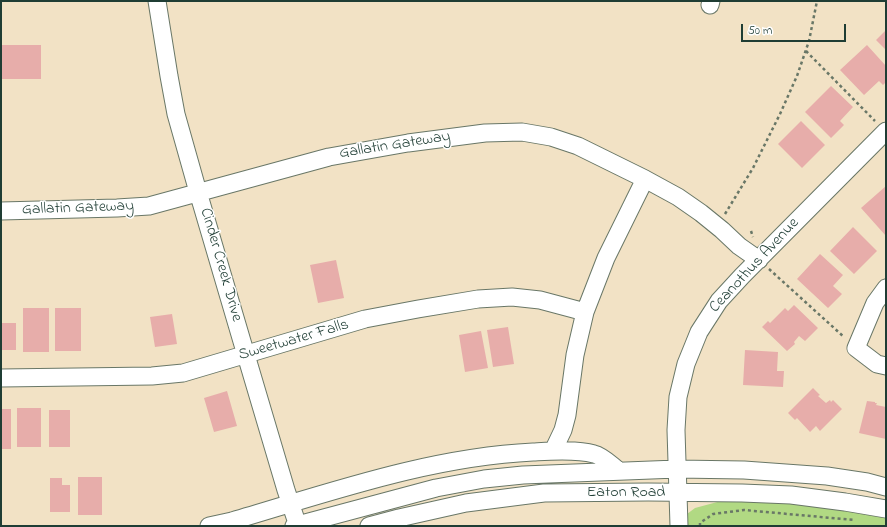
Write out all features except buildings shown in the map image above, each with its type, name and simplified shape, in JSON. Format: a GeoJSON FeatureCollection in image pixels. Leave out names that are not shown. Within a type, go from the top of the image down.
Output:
{"type":"FeatureCollection","features":[{"type":"Feature","properties":{"kind":"street","name":"Cinder Creek Drive"},"geometry":{"type":"LineString","coordinates":[[157,1],[176,114],[297,526]]}},
{"type":"Feature","properties":{"kind":"street","name":"Gallatin Gateway"},"geometry":{"type":"LineString","coordinates":[[1,211],[149,206],[329,157],[408,143],[485,133],[522,132],[551,137],[578,146],[645,179],[678,197],[701,213],[739,246],[759,260]]}},
{"type":"Feature","properties":{"kind":"street","name":"Ceanothus Avenue"},"geometry":{"type":"LineString","coordinates":[[679,526],[676,430],[678,397],[686,364],[699,332],[719,301],[742,276],[885,134]]}},
{"type":"Feature","properties":{"kind":"street"},"geometry":{"type":"LineString","coordinates":[[553,451],[563,430],[567,415],[575,356],[585,312],[606,258],[645,179]]}},
{"type":"Feature","properties":{"kind":"street"},"geometry":{"type":"LineString","coordinates":[[886,288],[875,303],[856,349],[878,364],[886,366]]}},
{"type":"Feature","properties":{"kind":"street","name":"Sweetwater Falls"},"geometry":{"type":"LineString","coordinates":[[1,378],[152,376],[183,373],[366,320],[418,309],[478,299],[512,297],[540,300],[585,312]]}},
{"type":"Feature","properties":{"kind":"street","name":"Eaton Road"},"geometry":{"type":"LineString","coordinates":[[209,526],[232,521],[390,475],[492,456],[553,451],[580,452],[600,456],[619,471]]}},
{"type":"Feature","properties":{"kind":"street","name":"Eaton Road"},"geometry":{"type":"LineString","coordinates":[[297,526],[436,488],[484,479],[523,475],[677,469],[744,470],[827,476],[886,486]]}},
{"type":"Feature","properties":{"kind":"street","name":"Eaton Road"},"geometry":{"type":"LineString","coordinates":[[369,526],[466,502],[544,493],[742,493],[791,495],[886,509]]}},
{"type":"Feature","properties":{"kind":"path"},"geometry":{"type":"LineString","coordinates":[[717,226],[753,168],[797,76],[810,41],[817,1]]}},
{"type":"Feature","properties":{"kind":"path"},"geometry":{"type":"LineString","coordinates":[[806,51],[885,134]]}},
{"type":"Feature","properties":{"kind":"path"},"geometry":{"type":"LineString","coordinates":[[759,260],[856,349]]}},
{"type":"Feature","properties":{"kind":"path"},"geometry":{"type":"LineString","coordinates":[[700,526],[700,523],[713,514],[744,510],[858,521]]}},
{"type":"Feature","properties":{"kind":"green space"},"geometry":{"type":"Polygon","coordinates":[[[736,497],[869,512],[886,516],[886,526],[684,526],[687,514],[695,508],[736,497]]]}}]}
